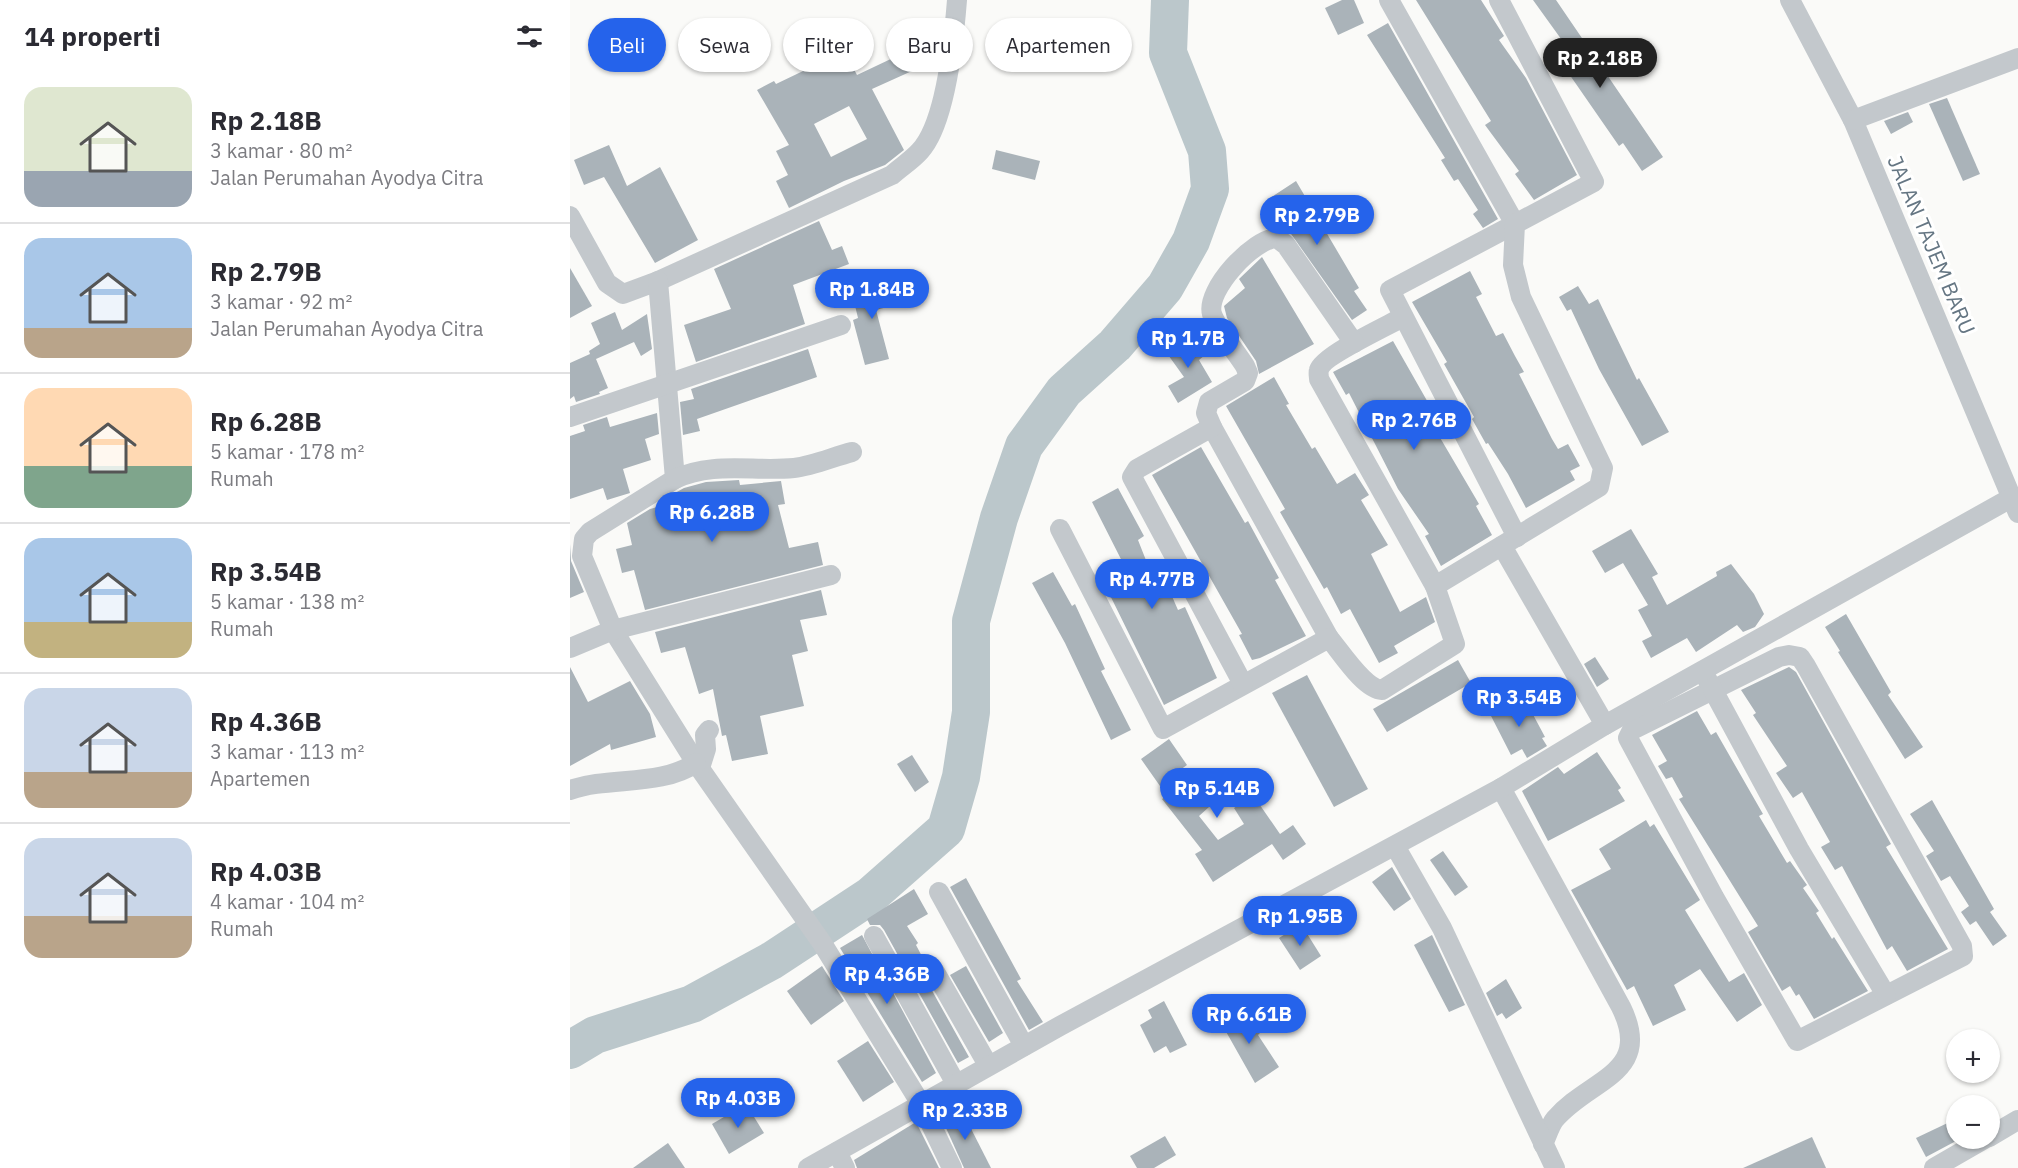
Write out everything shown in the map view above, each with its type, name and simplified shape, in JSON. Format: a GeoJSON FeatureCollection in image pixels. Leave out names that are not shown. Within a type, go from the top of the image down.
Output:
{"type":"FeatureCollection","features":[{"type":"Feature","properties":{"kind":"street"},"geometry":{"type":"LineString","coordinates":[[570,216],[607,283],[614,290],[623,294],[658,281],[892,175],[922,150],[936,124],[954,42],[957,0]]}},
{"type":"Feature","properties":{"kind":"street"},"geometry":{"type":"LineString","coordinates":[[1389,0],[1515,225],[1513,265],[1521,297],[1604,472],[1601,483],[1594,492],[1435,586]]}},
{"type":"Feature","properties":{"kind":"street"},"geometry":{"type":"LineString","coordinates":[[1499,0],[1594,182],[1390,290],[1510,542],[1605,724]]}},
{"type":"Feature","properties":{"kind":"street","name":"JALAN TAJEM BARU"},"geometry":{"type":"LineString","coordinates":[[1790,0],[1853,120],[2015,505]]}},
{"type":"Feature","properties":{"kind":"street"},"geometry":{"type":"LineString","coordinates":[[1853,120],[2015,58]]}},
{"type":"Feature","properties":{"kind":"street"},"geometry":{"type":"LineString","coordinates":[[1354,343],[1286,245],[1277,237],[1269,238],[1254,247],[1229,272],[1212,303],[1212,315],[1248,373],[1245,381],[1209,402],[1206,413],[1329,638],[1366,682],[1373,688],[1382,690],[1455,644],[1435,586],[1319,379],[1319,370],[1323,363],[1354,343],[1403,317]]}},
{"type":"Feature","properties":{"kind":"street"},"geometry":{"type":"LineString","coordinates":[[658,281],[675,478]]}},
{"type":"Feature","properties":{"kind":"street"},"geometry":{"type":"LineString","coordinates":[[570,417],[841,325]]}},
{"type":"Feature","properties":{"kind":"street"},"geometry":{"type":"LineString","coordinates":[[1212,426],[1137,469],[1132,477],[1243,684]]}},
{"type":"Feature","properties":{"kind":"street"},"geometry":{"type":"LineString","coordinates":[[852,452],[797,468],[728,467],[696,470],[675,478],[605,521],[584,539],[582,556],[613,630],[698,766],[822,943],[921,1104],[952,1168]]}},
{"type":"Feature","properties":{"kind":"street"},"geometry":{"type":"LineString","coordinates":[[808,1168],[841,1160],[921,1104],[988,1065],[1501,788],[1605,724],[1707,680],[1779,657],[1800,657],[1806,666],[1962,946],[1963,956],[1953,963],[1797,1041],[1720,908],[1628,738],[1632,730],[1707,680],[2015,505]]}},
{"type":"Feature","properties":{"kind":"street"},"geometry":{"type":"LineString","coordinates":[[1060,529],[1162,729],[1329,638]]}},
{"type":"Feature","properties":{"kind":"street"},"geometry":{"type":"LineString","coordinates":[[570,648],[613,630],[831,575]]}},
{"type":"Feature","properties":{"kind":"street"},"geometry":{"type":"LineString","coordinates":[[1707,680],[1799,849],[1886,995]]}},
{"type":"Feature","properties":{"kind":"street"},"geometry":{"type":"LineString","coordinates":[[570,790],[616,780],[670,777],[698,766],[706,749],[705,735],[710,730]]}},
{"type":"Feature","properties":{"kind":"street"},"geometry":{"type":"LineString","coordinates":[[1501,788],[1621,1007],[1632,1044],[1627,1059],[1554,1120],[1543,1144]]}},
{"type":"Feature","properties":{"kind":"street"},"geometry":{"type":"LineString","coordinates":[[1395,846],[1446,937],[1555,1168]]}},
{"type":"Feature","properties":{"kind":"street"},"geometry":{"type":"LineString","coordinates":[[939,892],[1024,1046]]}},
{"type":"Feature","properties":{"kind":"street"},"geometry":{"type":"LineString","coordinates":[[874,936],[956,1084]]}},
{"type":"Feature","properties":{"kind":"street"},"geometry":{"type":"LineString","coordinates":[[935,972],[988,1065]]}},
{"type":"Feature","properties":{"kind":"street"},"geometry":{"type":"LineString","coordinates":[[2000,1131],[2018,1120]]}},
{"type":"Feature","properties":{"kind":"street"},"geometry":{"type":"LineString","coordinates":[[1934,1168],[1968,1149]]}},
{"type":"Feature","properties":{"kind":"building"},"geometry":{"type":"Polygon","coordinates":[[[1342,0],[1354,0],[1364,23],[1338,35],[1325,8],[1342,0]]]}},
{"type":"Feature","properties":{"kind":"building"},"geometry":{"type":"Polygon","coordinates":[[[1416,0],[1481,0],[1504,36],[1499,40],[1526,78],[1577,175],[1534,200],[1515,174],[1519,171],[1485,125],[1491,121],[1416,0]]]}},
{"type":"Feature","properties":{"kind":"building"},"geometry":{"type":"Polygon","coordinates":[[[1533,0],[1556,0],[1663,157],[1642,171],[1623,143],[1619,146],[1558,58],[1569,50],[1533,0]]]}},
{"type":"Feature","properties":{"kind":"building"},"geometry":{"type":"Polygon","coordinates":[[[1388,23],[1498,219],[1483,228],[1473,214],[1478,210],[1458,179],[1454,181],[1441,160],[1445,158],[1367,35],[1388,23]]]}},
{"type":"Feature","properties":{"kind":"building"},"geometry":{"type":"Polygon","coordinates":[[[886,61],[886,72],[910,72],[872,89],[904,150],[885,165],[844,181],[789,208],[776,181],[788,175],[776,151],[789,145],[757,90],[774,81],[776,84],[801,72],[855,72],[857,75],[863,72],[874,72],[874,67],[886,61]],[[849,106],[814,124],[831,157],[867,139],[849,106]]]}},
{"type":"Feature","properties":{"kind":"building"},"geometry":{"type":"Polygon","coordinates":[[[1947,98],[1980,174],[1963,181],[1929,104],[1947,98]]]}},
{"type":"Feature","properties":{"kind":"building"},"geometry":{"type":"Polygon","coordinates":[[[1908,112],[1913,122],[1891,134],[1884,121],[1908,112]]]}},
{"type":"Feature","properties":{"kind":"building"},"geometry":{"type":"Polygon","coordinates":[[[609,145],[627,186],[660,167],[698,240],[655,263],[604,177],[584,185],[574,160],[609,145]]]}},
{"type":"Feature","properties":{"kind":"building"},"geometry":{"type":"Polygon","coordinates":[[[996,150],[1040,161],[1035,180],[992,169],[996,150]]]}},
{"type":"Feature","properties":{"kind":"building"},"geometry":{"type":"Polygon","coordinates":[[[1296,181],[1359,288],[1354,291],[1367,310],[1352,320],[1267,200],[1296,181]]]}},
{"type":"Feature","properties":{"kind":"building"},"geometry":{"type":"Polygon","coordinates":[[[819,221],[832,250],[842,246],[849,264],[793,285],[805,324],[696,362],[684,325],[731,309],[714,269],[819,221]]]}},
{"type":"Feature","properties":{"kind":"building"},"geometry":{"type":"Polygon","coordinates":[[[1262,257],[1314,344],[1259,374],[1256,361],[1227,318],[1224,306],[1245,288],[1239,279],[1262,257]]]}},
{"type":"Feature","properties":{"kind":"building"},"geometry":{"type":"Polygon","coordinates":[[[570,268],[592,306],[570,318],[570,268]]]}},
{"type":"Feature","properties":{"kind":"building"},"geometry":{"type":"Polygon","coordinates":[[[1470,271],[1482,294],[1476,297],[1496,336],[1503,333],[1524,372],[1519,374],[1552,439],[1558,449],[1568,444],[1580,466],[1570,471],[1575,480],[1526,508],[1508,474],[1488,443],[1486,444],[1472,419],[1474,417],[1444,364],[1447,362],[1412,302],[1470,271]]]}},
{"type":"Feature","properties":{"kind":"building"},"geometry":{"type":"Polygon","coordinates":[[[888,280],[895,305],[876,310],[889,359],[865,365],[853,320],[858,318],[851,289],[888,280]]]}},
{"type":"Feature","properties":{"kind":"building"},"geometry":{"type":"Polygon","coordinates":[[[1578,286],[1589,304],[1598,299],[1637,380],[1639,378],[1669,432],[1642,446],[1599,369],[1571,309],[1567,311],[1559,297],[1578,286]]]}},
{"type":"Feature","properties":{"kind":"building"},"geometry":{"type":"Polygon","coordinates":[[[615,312],[622,330],[647,314],[652,349],[641,356],[634,342],[596,359],[608,388],[599,392],[600,394],[576,402],[574,396],[570,399],[570,363],[590,354],[589,351],[600,344],[591,323],[615,312]]]}},
{"type":"Feature","properties":{"kind":"building"},"geometry":{"type":"Polygon","coordinates":[[[1191,335],[1205,355],[1199,360],[1212,382],[1178,403],[1168,386],[1184,377],[1166,352],[1191,335]]]}},
{"type":"Feature","properties":{"kind":"building"},"geometry":{"type":"Polygon","coordinates":[[[1393,341],[1438,420],[1432,424],[1479,504],[1476,506],[1492,535],[1441,566],[1425,536],[1429,534],[1398,489],[1349,393],[1346,395],[1333,372],[1393,341]]]}},
{"type":"Feature","properties":{"kind":"building"},"geometry":{"type":"Polygon","coordinates":[[[808,349],[817,377],[697,419],[700,431],[683,435],[680,402],[694,399],[691,389],[808,349]]]}},
{"type":"Feature","properties":{"kind":"building"},"geometry":{"type":"Polygon","coordinates":[[[1274,377],[1289,404],[1286,405],[1312,449],[1315,447],[1337,484],[1355,473],[1369,495],[1361,500],[1388,545],[1371,554],[1400,612],[1426,597],[1435,622],[1394,646],[1398,653],[1379,663],[1350,609],[1341,614],[1327,587],[1324,589],[1280,512],[1285,509],[1226,406],[1274,377]]]}},
{"type":"Feature","properties":{"kind":"building"},"geometry":{"type":"Polygon","coordinates":[[[657,413],[659,434],[645,439],[651,460],[623,469],[630,493],[607,500],[603,488],[570,499],[570,436],[585,431],[583,425],[607,417],[610,427],[657,413]]]}},
{"type":"Feature","properties":{"kind":"building"},"geometry":{"type":"Polygon","coordinates":[[[1201,447],[1245,523],[1248,521],[1279,578],[1275,580],[1306,636],[1260,658],[1252,660],[1239,635],[1242,634],[1152,475],[1201,447]]]}},
{"type":"Feature","properties":{"kind":"building"},"geometry":{"type":"Polygon","coordinates":[[[739,480],[740,485],[781,481],[785,504],[778,505],[789,548],[818,542],[823,565],[645,610],[634,570],[622,573],[616,549],[632,545],[627,523],[650,509],[676,502],[675,493],[684,488],[706,482],[739,480]]]}},
{"type":"Feature","properties":{"kind":"building"},"geometry":{"type":"Polygon","coordinates":[[[1118,488],[1144,536],[1138,540],[1151,573],[1160,569],[1178,610],[1185,607],[1217,678],[1164,705],[1104,583],[1127,571],[1092,502],[1118,488]]]}},
{"type":"Feature","properties":{"kind":"building"},"geometry":{"type":"Polygon","coordinates":[[[1631,529],[1658,574],[1652,577],[1667,605],[1717,576],[1716,572],[1731,564],[1754,594],[1764,614],[1755,627],[1743,632],[1737,625],[1696,652],[1687,638],[1651,658],[1642,641],[1652,636],[1638,610],[1648,605],[1623,563],[1605,573],[1592,551],[1631,529]]]}},
{"type":"Feature","properties":{"kind":"building"},"geometry":{"type":"Polygon","coordinates":[[[570,544],[571,561],[584,592],[570,598],[570,544]]]}},
{"type":"Feature","properties":{"kind":"building"},"geometry":{"type":"Polygon","coordinates":[[[1053,572],[1072,606],[1075,604],[1105,669],[1101,671],[1131,730],[1111,740],[1065,643],[1032,583],[1053,572]]]}},
{"type":"Feature","properties":{"kind":"building"},"geometry":{"type":"Polygon","coordinates":[[[821,590],[827,615],[800,620],[808,651],[792,655],[804,706],[760,716],[768,754],[732,761],[726,735],[722,736],[713,689],[699,694],[685,647],[661,653],[655,632],[821,590]]]}},
{"type":"Feature","properties":{"kind":"building"},"geometry":{"type":"Polygon","coordinates":[[[1846,614],[1891,692],[1888,695],[1923,747],[1905,759],[1838,652],[1840,651],[1825,627],[1846,614]]]}},
{"type":"Feature","properties":{"kind":"building"},"geometry":{"type":"Polygon","coordinates":[[[1595,657],[1609,679],[1597,687],[1584,664],[1595,657]]]}},
{"type":"Feature","properties":{"kind":"building"},"geometry":{"type":"Polygon","coordinates":[[[1458,660],[1471,683],[1387,732],[1373,709],[1458,660]]]}},
{"type":"Feature","properties":{"kind":"building"},"geometry":{"type":"Polygon","coordinates":[[[570,667],[588,702],[630,681],[650,714],[656,737],[611,750],[610,744],[570,766],[570,667]]]}},
{"type":"Feature","properties":{"kind":"building"},"geometry":{"type":"Polygon","coordinates":[[[1789,667],[1796,672],[1891,844],[1886,847],[1948,949],[1907,971],[1892,946],[1887,950],[1842,866],[1835,870],[1821,847],[1830,842],[1802,792],[1793,798],[1776,773],[1787,766],[1753,715],[1756,713],[1741,690],[1789,667]]]}},
{"type":"Feature","properties":{"kind":"building"},"geometry":{"type":"Polygon","coordinates":[[[1307,675],[1368,789],[1334,807],[1272,693],[1307,675]]]}},
{"type":"Feature","properties":{"kind":"building"},"geometry":{"type":"Polygon","coordinates":[[[1523,696],[1545,737],[1542,738],[1547,746],[1527,758],[1522,749],[1511,755],[1490,714],[1523,696]]]}},
{"type":"Feature","properties":{"kind":"building"},"geometry":{"type":"Polygon","coordinates":[[[1697,711],[1711,735],[1716,732],[1763,814],[1759,816],[1787,863],[1790,861],[1807,885],[1803,888],[1819,911],[1816,913],[1868,991],[1814,1019],[1799,994],[1796,996],[1790,986],[1782,991],[1748,932],[1758,926],[1679,799],[1683,797],[1672,777],[1666,779],[1658,766],[1667,761],[1652,735],[1697,711]]]}},
{"type":"Feature","properties":{"kind":"building"},"geometry":{"type":"Polygon","coordinates":[[[1169,739],[1187,765],[1180,770],[1209,807],[1199,816],[1218,840],[1244,824],[1234,808],[1253,795],[1280,834],[1293,825],[1306,844],[1283,860],[1272,844],[1213,882],[1195,854],[1202,850],[1162,799],[1167,796],[1141,759],[1169,739]]]}},
{"type":"Feature","properties":{"kind":"building"},"geometry":{"type":"Polygon","coordinates":[[[1597,752],[1621,788],[1618,790],[1625,801],[1548,841],[1522,791],[1558,767],[1564,774],[1597,752]]]}},
{"type":"Feature","properties":{"kind":"building"},"geometry":{"type":"Polygon","coordinates":[[[912,755],[929,782],[915,792],[897,764],[912,755]]]}},
{"type":"Feature","properties":{"kind":"building"},"geometry":{"type":"Polygon","coordinates":[[[1932,800],[1994,909],[1990,912],[2007,936],[1993,946],[1976,921],[1970,925],[1961,912],[1969,906],[1950,876],[1941,881],[1926,856],[1934,851],[1910,814],[1932,800]]]}},
{"type":"Feature","properties":{"kind":"building"},"geometry":{"type":"Polygon","coordinates":[[[1646,820],[1650,827],[1654,824],[1700,900],[1685,910],[1729,982],[1744,973],[1762,1005],[1737,1022],[1700,969],[1674,985],[1686,1010],[1653,1026],[1634,986],[1627,990],[1571,890],[1611,869],[1599,849],[1646,820]]]}},
{"type":"Feature","properties":{"kind":"building"},"geometry":{"type":"Polygon","coordinates":[[[1443,851],[1468,887],[1455,896],[1430,860],[1443,851]]]}},
{"type":"Feature","properties":{"kind":"building"},"geometry":{"type":"Polygon","coordinates":[[[1392,867],[1411,899],[1394,911],[1372,882],[1392,867]]]}},
{"type":"Feature","properties":{"kind":"building"},"geometry":{"type":"Polygon","coordinates":[[[966,878],[1021,979],[1017,981],[1043,1022],[1029,1030],[950,887],[966,878]]]}},
{"type":"Feature","properties":{"kind":"building"},"geometry":{"type":"Polygon","coordinates":[[[914,889],[928,914],[907,926],[918,943],[916,945],[926,964],[923,971],[925,978],[969,1057],[958,1063],[884,930],[880,925],[870,925],[867,919],[914,889]]]}},
{"type":"Feature","properties":{"kind":"building"},"geometry":{"type":"Polygon","coordinates":[[[1301,924],[1321,956],[1300,970],[1279,938],[1301,924]]]}},
{"type":"Feature","properties":{"kind":"building"},"geometry":{"type":"Polygon","coordinates":[[[862,935],[936,1073],[922,1082],[840,948],[862,935]]]}},
{"type":"Feature","properties":{"kind":"building"},"geometry":{"type":"Polygon","coordinates":[[[1432,935],[1465,1005],[1449,1012],[1414,945],[1432,935]]]}},
{"type":"Feature","properties":{"kind":"building"},"geometry":{"type":"Polygon","coordinates":[[[822,966],[844,1001],[811,1025],[787,991],[822,966]]]}},
{"type":"Feature","properties":{"kind":"building"},"geometry":{"type":"Polygon","coordinates":[[[966,966],[1003,1033],[989,1042],[950,975],[966,966]]]}},
{"type":"Feature","properties":{"kind":"building"},"geometry":{"type":"Polygon","coordinates":[[[1506,979],[1522,1008],[1506,1019],[1502,1013],[1497,1016],[1486,993],[1506,979]]]}},
{"type":"Feature","properties":{"kind":"building"},"geometry":{"type":"Polygon","coordinates":[[[1164,1001],[1187,1045],[1170,1053],[1166,1046],[1154,1053],[1140,1025],[1152,1018],[1148,1010],[1164,1001]]]}},
{"type":"Feature","properties":{"kind":"building"},"geometry":{"type":"Polygon","coordinates":[[[1244,1007],[1260,1033],[1258,1035],[1279,1067],[1255,1083],[1220,1021],[1244,1007]]]}},
{"type":"Feature","properties":{"kind":"building"},"geometry":{"type":"Polygon","coordinates":[[[868,1041],[894,1082],[863,1102],[837,1061],[868,1041]]]}},
{"type":"Feature","properties":{"kind":"building"},"geometry":{"type":"Polygon","coordinates":[[[746,1104],[764,1133],[729,1154],[712,1124],[746,1104]]]}},
{"type":"Feature","properties":{"kind":"building"},"geometry":{"type":"Polygon","coordinates":[[[961,1109],[991,1168],[964,1168],[942,1119],[961,1109]]]}},
{"type":"Feature","properties":{"kind":"building"},"geometry":{"type":"Polygon","coordinates":[[[916,1122],[939,1168],[857,1168],[854,1160],[916,1122]]]}},
{"type":"Feature","properties":{"kind":"building"},"geometry":{"type":"Polygon","coordinates":[[[1946,1124],[1946,1146],[1926,1157],[1916,1138],[1946,1124]]]}},
{"type":"Feature","properties":{"kind":"building"},"geometry":{"type":"Polygon","coordinates":[[[1165,1136],[1176,1155],[1154,1168],[1137,1168],[1130,1156],[1165,1136]]]}},
{"type":"Feature","properties":{"kind":"building"},"geometry":{"type":"Polygon","coordinates":[[[1812,1137],[1826,1168],[1743,1168],[1812,1137]]]}},
{"type":"Feature","properties":{"kind":"building"},"geometry":{"type":"Polygon","coordinates":[[[668,1143],[685,1168],[633,1168],[668,1143]]]}},
{"type":"Feature","properties":{"kind":"waterway"},"geometry":{"type":"LineString","coordinates":[[570,1050],[595,1035],[692,1004],[771,961],[870,896],[946,829],[961,777],[971,712],[971,621],[999,518],[1024,446],[1064,391],[1115,345],[1165,287],[1191,241],[1210,189],[1207,151],[1168,53],[1170,0]]}}]}
